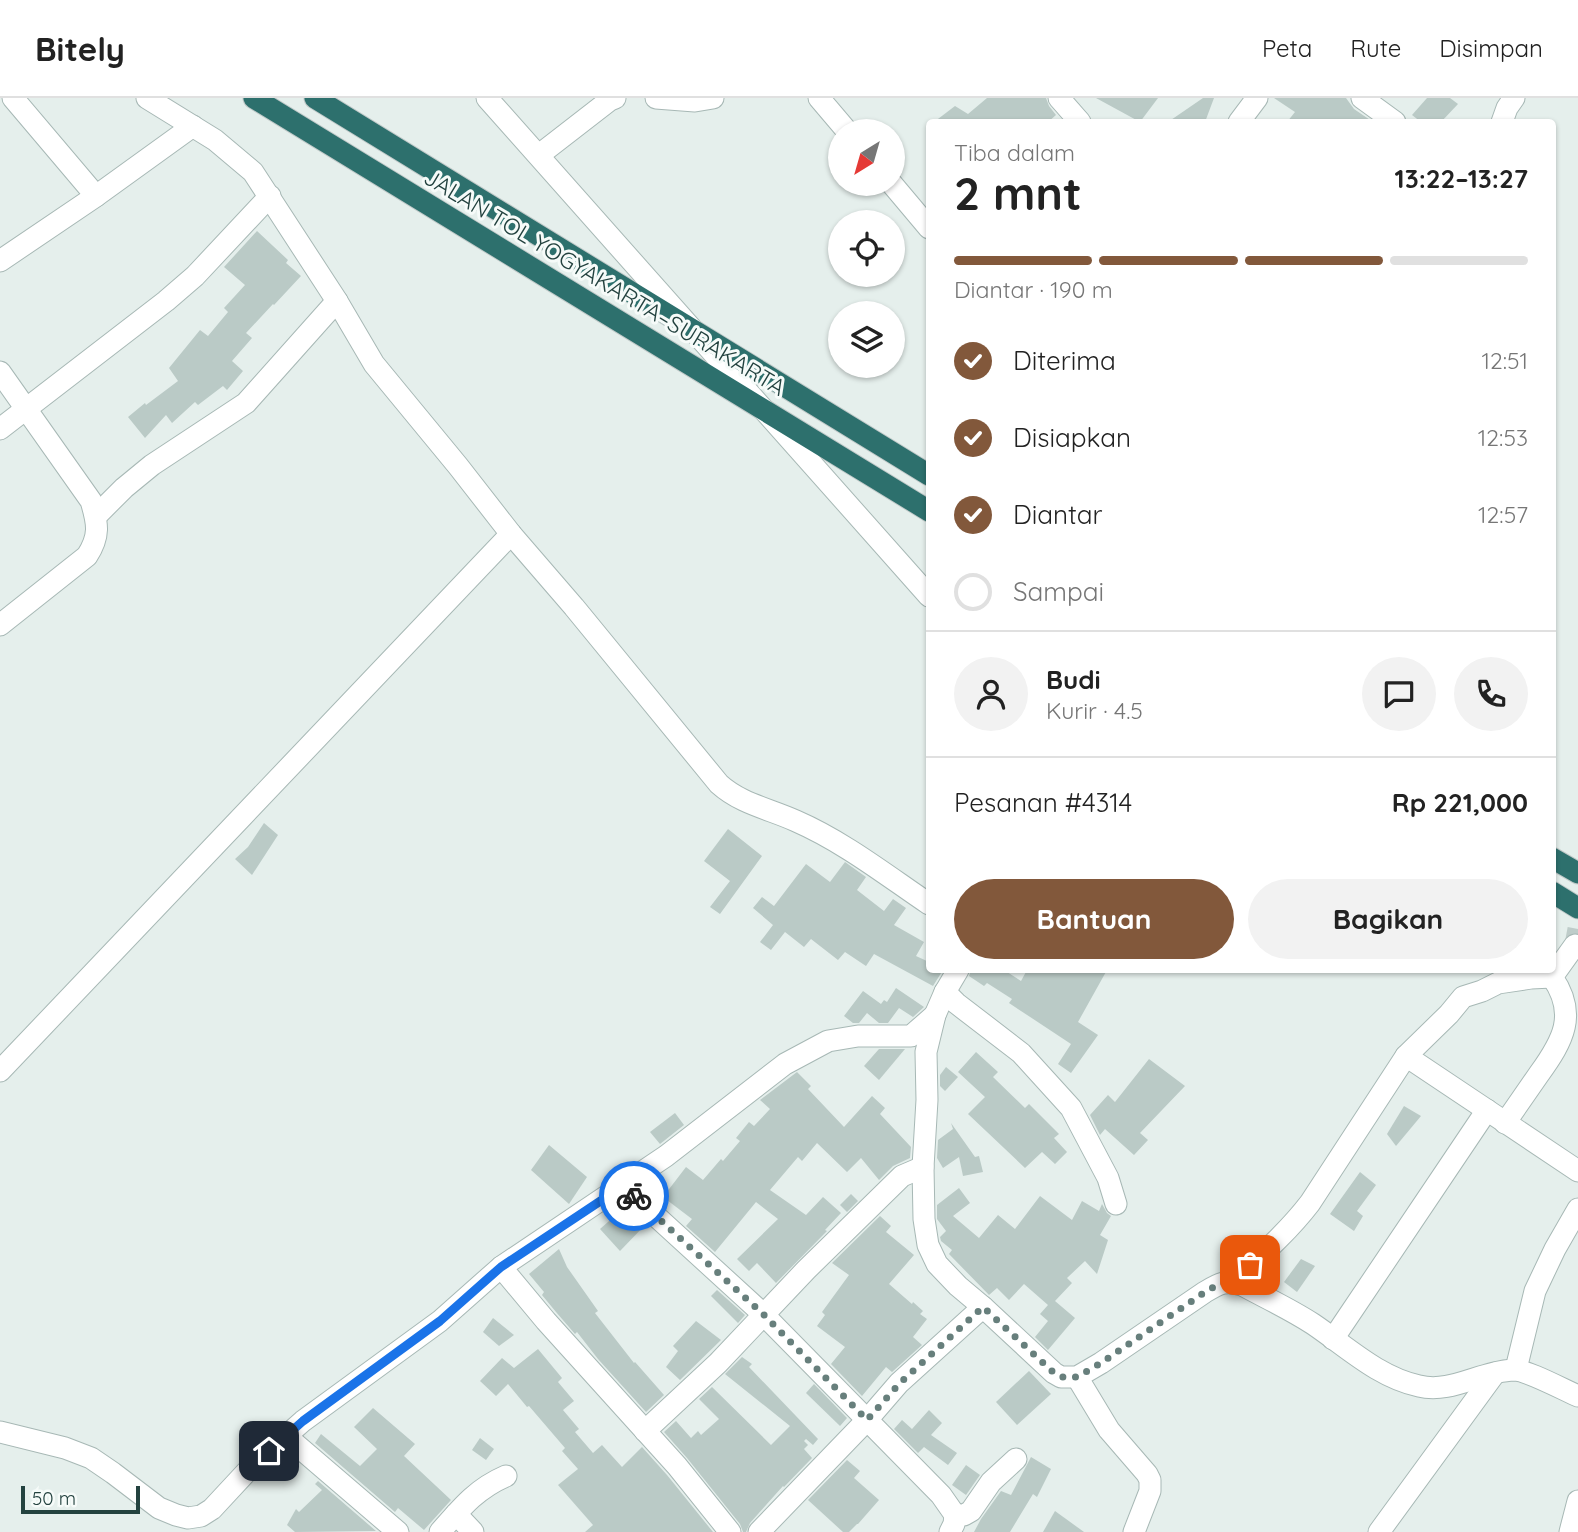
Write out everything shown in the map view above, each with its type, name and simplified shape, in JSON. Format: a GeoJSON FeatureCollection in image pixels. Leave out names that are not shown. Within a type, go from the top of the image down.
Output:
{"type":"FeatureCollection","features":[{"type":"Feature","properties":{"kind":"highway","name":"JALAN TOL YOGYAKARTA–SURAKARTA"},"geometry":{"type":"LineString","coordinates":[[254,98],[926,509]]}},
{"type":"Feature","properties":{"kind":"highway","name":"JALAN TOL YOGYAKARTA–SURAKARTA"},"geometry":{"type":"LineString","coordinates":[[315,98],[926,473]]}},
{"type":"Feature","properties":{"kind":"highway"},"geometry":{"type":"LineString","coordinates":[[1556,860],[1578,873]]}},
{"type":"Feature","properties":{"kind":"highway"},"geometry":{"type":"LineString","coordinates":[[1556,894],[1578,908]]}},
{"type":"Feature","properties":{"kind":"street"},"geometry":{"type":"LineString","coordinates":[[13,98],[96,196]]}},
{"type":"Feature","properties":{"kind":"street"},"geometry":{"type":"LineString","coordinates":[[147,98],[215,140],[253,172],[337,301],[374,364],[719,784],[752,804],[796,821],[843,847],[926,902]]}},
{"type":"Feature","properties":{"kind":"street"},"geometry":{"type":"LineString","coordinates":[[487,98],[926,593]]}},
{"type":"Feature","properties":{"kind":"street"},"geometry":{"type":"LineString","coordinates":[[539,155],[615,98]]}},
{"type":"Feature","properties":{"kind":"street"},"geometry":{"type":"LineString","coordinates":[[656,98],[695,101],[713,98]]}},
{"type":"Feature","properties":{"kind":"street"},"geometry":{"type":"LineString","coordinates":[[819,98],[837,119]]}},
{"type":"Feature","properties":{"kind":"street"},"geometry":{"type":"LineString","coordinates":[[1059,98],[1077,119]]}},
{"type":"Feature","properties":{"kind":"street"},"geometry":{"type":"LineString","coordinates":[[1241,119],[1257,98]]}},
{"type":"Feature","properties":{"kind":"street"},"geometry":{"type":"LineString","coordinates":[[1362,98],[1391,119]]}},
{"type":"Feature","properties":{"kind":"street"},"geometry":{"type":"LineString","coordinates":[[1503,119],[1514,98]]}},
{"type":"Feature","properties":{"kind":"street"},"geometry":{"type":"LineString","coordinates":[[0,261],[193,126]]}},
{"type":"Feature","properties":{"kind":"street"},"geometry":{"type":"LineString","coordinates":[[0,429],[195,276],[270,196]]}},
{"type":"Feature","properties":{"kind":"street"},"geometry":{"type":"LineString","coordinates":[[902,196],[926,224]]}},
{"type":"Feature","properties":{"kind":"street"},"geometry":{"type":"LineString","coordinates":[[96,516],[152,465],[246,403],[337,301]]}},
{"type":"Feature","properties":{"kind":"street"},"geometry":{"type":"LineString","coordinates":[[0,372],[91,501],[97,532],[94,545],[87,556],[0,625]]}},
{"type":"Feature","properties":{"kind":"street"},"geometry":{"type":"LineString","coordinates":[[0,1070],[511,534]]}},
{"type":"Feature","properties":{"kind":"street"},"geometry":{"type":"LineString","coordinates":[[1556,971],[1575,945]]}},
{"type":"Feature","properties":{"kind":"street"},"geometry":{"type":"LineString","coordinates":[[956,973],[935,1015],[926,1052],[927,1100],[923,1167],[924,1219],[928,1245],[937,1264],[958,1286],[1054,1373],[1062,1377],[1077,1377],[1205,1292],[1221,1283],[1232,1282],[1302,1318],[1380,1371],[1422,1387],[1447,1387],[1505,1371],[1544,1380],[1578,1396]]}},
{"type":"Feature","properties":{"kind":"street"},"geometry":{"type":"LineString","coordinates":[[1552,977],[1555,973]]}},
{"type":"Feature","properties":{"kind":"street"},"geometry":{"type":"LineString","coordinates":[[1232,1282],[1283,1236],[1303,1212],[1406,1056],[1463,997],[1497,983],[1552,977]]}},
{"type":"Feature","properties":{"kind":"street"},"geometry":{"type":"LineString","coordinates":[[1505,1123],[1566,1030],[1567,1011],[1562,989],[1552,977]]}},
{"type":"Feature","properties":{"kind":"street"},"geometry":{"type":"LineString","coordinates":[[945,992],[1021,1053],[1071,1108],[1108,1178],[1116,1204]]}},
{"type":"Feature","properties":{"kind":"street"},"geometry":{"type":"LineString","coordinates":[[911,1036],[935,1015]]}},
{"type":"Feature","properties":{"kind":"street"},"geometry":{"type":"LineString","coordinates":[[0,1432],[65,1448],[91,1458],[159,1508],[176,1515],[189,1525],[212,1509],[252,1466],[303,1421],[440,1321],[501,1267],[666,1156],[785,1064],[828,1041],[858,1037],[911,1036],[926,1052]]}},
{"type":"Feature","properties":{"kind":"street"},"geometry":{"type":"LineString","coordinates":[[1406,1056],[1578,1171]]}},
{"type":"Feature","properties":{"kind":"street"},"geometry":{"type":"LineString","coordinates":[[1333,1339],[1487,1110]]}},
{"type":"Feature","properties":{"kind":"street"},"geometry":{"type":"LineString","coordinates":[[645,1431],[718,1363],[763,1314],[902,1176],[923,1167]]}},
{"type":"Feature","properties":{"kind":"street"},"geometry":{"type":"LineString","coordinates":[[623,1186],[763,1314],[941,1495],[953,1523],[971,1511],[990,1482],[1016,1459]]}},
{"type":"Feature","properties":{"kind":"street"},"geometry":{"type":"LineString","coordinates":[[1379,1532],[1505,1371],[1535,1291],[1578,1209]]}},
{"type":"Feature","properties":{"kind":"street"},"geometry":{"type":"LineString","coordinates":[[501,1267],[677,1466],[730,1532]]}},
{"type":"Feature","properties":{"kind":"street"},"geometry":{"type":"LineString","coordinates":[[759,1532],[900,1383],[983,1307]]}},
{"type":"Feature","properties":{"kind":"street"},"geometry":{"type":"LineString","coordinates":[[1077,1377],[1110,1430],[1150,1480],[1150,1491],[1134,1532]]}},
{"type":"Feature","properties":{"kind":"street"},"geometry":{"type":"LineString","coordinates":[[286,1436],[398,1532]]}},
{"type":"Feature","properties":{"kind":"street"},"geometry":{"type":"LineString","coordinates":[[440,1532],[478,1492],[506,1476]]}},
{"type":"Feature","properties":{"kind":"street"},"geometry":{"type":"LineString","coordinates":[[1570,1532],[1578,1501]]}},
{"type":"Feature","properties":{"kind":"street"},"geometry":{"type":"LineString","coordinates":[[456,1514],[473,1532]]}},
{"type":"Feature","properties":{"kind":"building"},"geometry":{"type":"Polygon","coordinates":[[[987,98],[1046,98],[1056,115],[1051,119],[938,119],[955,106],[968,114],[987,98]]]}},
{"type":"Feature","properties":{"kind":"building"},"geometry":{"type":"Polygon","coordinates":[[[1096,98],[1158,98],[1142,119],[1134,119],[1096,98]]]}},
{"type":"Feature","properties":{"kind":"building"},"geometry":{"type":"Polygon","coordinates":[[[1203,98],[1214,98],[1206,119],[1172,119],[1203,98]]]}},
{"type":"Feature","properties":{"kind":"building"},"geometry":{"type":"Polygon","coordinates":[[[1274,98],[1346,98],[1354,109],[1369,119],[1289,119],[1295,112],[1274,98]]]}},
{"type":"Feature","properties":{"kind":"building"},"geometry":{"type":"Polygon","coordinates":[[[1427,98],[1450,98],[1458,104],[1444,119],[1417,119],[1412,115],[1427,98]]]}},
{"type":"Feature","properties":{"kind":"building"},"geometry":{"type":"Polygon","coordinates":[[[257,231],[301,276],[246,333],[252,338],[232,361],[243,371],[227,390],[223,386],[198,405],[195,402],[172,423],[166,415],[145,438],[128,417],[178,381],[169,368],[200,330],[208,336],[228,312],[224,308],[245,285],[224,267],[257,231]]]}},
{"type":"Feature","properties":{"kind":"building"},"geometry":{"type":"Polygon","coordinates":[[[264,823],[278,835],[252,875],[235,859],[248,847],[264,823]]]}},
{"type":"Feature","properties":{"kind":"building"},"geometry":{"type":"Polygon","coordinates":[[[728,829],[762,856],[720,914],[710,907],[730,881],[704,861],[728,829]]]}},
{"type":"Feature","properties":{"kind":"building"},"geometry":{"type":"Polygon","coordinates":[[[845,862],[866,877],[857,890],[884,911],[893,899],[906,908],[894,925],[924,942],[916,956],[926,961],[926,973],[941,973],[933,986],[874,954],[866,966],[845,952],[838,960],[811,939],[804,947],[785,932],[771,950],[760,942],[773,925],[753,908],[762,897],[774,906],[806,864],[830,882],[845,862]]]}},
{"type":"Feature","properties":{"kind":"building"},"geometry":{"type":"Polygon","coordinates":[[[970,973],[1009,973],[1021,981],[1025,973],[1105,973],[1078,1022],[1098,1035],[1071,1073],[1058,1064],[1071,1044],[1009,1003],[1012,999],[987,983],[984,986],[969,976],[970,973]]]}},
{"type":"Feature","properties":{"kind":"building"},"geometry":{"type":"Polygon","coordinates":[[[896,988],[924,1007],[913,1017],[899,1008],[888,1023],[879,1023],[867,1013],[859,1023],[853,1023],[844,1016],[863,991],[881,1004],[884,1000],[887,1002],[896,988]]]}},
{"type":"Feature","properties":{"kind":"building"},"geometry":{"type":"Polygon","coordinates":[[[879,1049],[905,1049],[879,1080],[864,1066],[879,1049]]]}},
{"type":"Feature","properties":{"kind":"building"},"geometry":{"type":"Polygon","coordinates":[[[976,1052],[998,1072],[993,1077],[1025,1108],[1029,1104],[1059,1134],[1054,1138],[1067,1152],[1055,1164],[1042,1152],[1025,1168],[968,1114],[985,1097],[958,1072],[976,1052]]]}},
{"type":"Feature","properties":{"kind":"building"},"geometry":{"type":"Polygon","coordinates":[[[1149,1059],[1185,1086],[1140,1133],[1148,1140],[1134,1155],[1105,1129],[1100,1135],[1090,1115],[1108,1095],[1115,1102],[1149,1059]]]}},
{"type":"Feature","properties":{"kind":"building"},"geometry":{"type":"Polygon","coordinates":[[[946,1067],[958,1077],[945,1091],[940,1086],[940,1075],[946,1067]]]}},
{"type":"Feature","properties":{"kind":"building"},"geometry":{"type":"Polygon","coordinates":[[[797,1072],[811,1086],[808,1089],[844,1127],[872,1096],[885,1108],[880,1114],[911,1147],[910,1158],[893,1166],[879,1180],[861,1158],[847,1172],[817,1143],[802,1161],[798,1157],[770,1190],[806,1215],[823,1197],[841,1213],[776,1283],[757,1263],[749,1271],[737,1259],[778,1219],[756,1202],[715,1252],[686,1226],[692,1219],[663,1197],[686,1167],[703,1180],[740,1141],[736,1138],[749,1122],[754,1126],[770,1109],[760,1100],[797,1072]]]}},
{"type":"Feature","properties":{"kind":"building"},"geometry":{"type":"Polygon","coordinates":[[[1404,1106],[1421,1116],[1396,1146],[1387,1134],[1404,1106]]]}},
{"type":"Feature","properties":{"kind":"building"},"geometry":{"type":"Polygon","coordinates":[[[675,1113],[684,1125],[660,1144],[650,1132],[675,1113]]]}},
{"type":"Feature","properties":{"kind":"building"},"geometry":{"type":"Polygon","coordinates":[[[951,1123],[975,1157],[979,1156],[983,1172],[963,1176],[959,1157],[943,1168],[937,1158],[938,1140],[953,1129],[951,1123]]]}},
{"type":"Feature","properties":{"kind":"building"},"geometry":{"type":"Polygon","coordinates":[[[549,1145],[587,1177],[569,1204],[531,1170],[549,1145]]]}},
{"type":"Feature","properties":{"kind":"building"},"geometry":{"type":"Polygon","coordinates":[[[1360,1172],[1376,1185],[1357,1211],[1363,1216],[1354,1231],[1330,1214],[1360,1172]]]}},
{"type":"Feature","properties":{"kind":"building"},"geometry":{"type":"Polygon","coordinates":[[[959,1188],[970,1203],[953,1216],[979,1238],[998,1215],[1015,1229],[1040,1196],[1072,1220],[1082,1201],[1099,1211],[1102,1204],[1111,1216],[1100,1235],[1108,1240],[1097,1274],[1085,1261],[1067,1278],[1072,1283],[1055,1301],[1075,1318],[1048,1350],[1035,1337],[1048,1321],[1040,1314],[1048,1305],[1024,1284],[1009,1300],[997,1288],[989,1295],[949,1254],[952,1250],[941,1241],[940,1237],[946,1231],[937,1219],[937,1205],[959,1188]]]}},
{"type":"Feature","properties":{"kind":"building"},"geometry":{"type":"Polygon","coordinates":[[[851,1194],[858,1201],[847,1212],[840,1205],[851,1194]]]}},
{"type":"Feature","properties":{"kind":"building"},"geometry":{"type":"Polygon","coordinates":[[[625,1207],[646,1224],[620,1251],[600,1229],[625,1207]]]}},
{"type":"Feature","properties":{"kind":"building"},"geometry":{"type":"Polygon","coordinates":[[[880,1216],[891,1226],[886,1232],[914,1255],[889,1284],[923,1311],[920,1314],[927,1319],[913,1337],[922,1345],[892,1372],[886,1367],[862,1396],[831,1364],[845,1347],[817,1326],[825,1315],[822,1312],[849,1275],[832,1263],[880,1216]]]}},
{"type":"Feature","properties":{"kind":"building"},"geometry":{"type":"Polygon","coordinates":[[[559,1249],[567,1267],[598,1311],[595,1313],[634,1363],[664,1395],[646,1412],[577,1332],[575,1334],[556,1312],[529,1274],[559,1249]]]}},
{"type":"Feature","properties":{"kind":"building"},"geometry":{"type":"Polygon","coordinates":[[[1301,1259],[1315,1266],[1297,1292],[1284,1282],[1301,1259]]]}},
{"type":"Feature","properties":{"kind":"building"},"geometry":{"type":"Polygon","coordinates":[[[717,1290],[745,1315],[738,1323],[711,1296],[717,1290]]]}},
{"type":"Feature","properties":{"kind":"building"},"geometry":{"type":"Polygon","coordinates":[[[493,1318],[514,1335],[499,1346],[483,1332],[493,1318]]]}},
{"type":"Feature","properties":{"kind":"building"},"geometry":{"type":"Polygon","coordinates":[[[696,1321],[721,1340],[680,1380],[666,1367],[678,1351],[673,1346],[696,1321]]]}},
{"type":"Feature","properties":{"kind":"building"},"geometry":{"type":"Polygon","coordinates":[[[538,1349],[562,1378],[558,1382],[574,1401],[563,1410],[579,1429],[575,1432],[593,1453],[602,1445],[622,1467],[642,1447],[713,1532],[585,1532],[593,1525],[558,1485],[578,1469],[562,1451],[565,1448],[508,1384],[496,1396],[480,1381],[502,1358],[514,1368],[538,1349]]]}},
{"type":"Feature","properties":{"kind":"building"},"geometry":{"type":"Polygon","coordinates":[[[742,1357],[752,1364],[749,1367],[818,1439],[813,1445],[806,1439],[804,1441],[808,1445],[804,1449],[812,1458],[750,1523],[746,1532],[743,1532],[740,1524],[664,1432],[676,1421],[691,1438],[698,1431],[701,1435],[719,1419],[699,1399],[712,1387],[771,1445],[790,1426],[725,1374],[742,1357]]]}},
{"type":"Feature","properties":{"kind":"building"},"geometry":{"type":"Polygon","coordinates":[[[1029,1371],[1051,1394],[1017,1425],[996,1402],[1029,1371]]]}},
{"type":"Feature","properties":{"kind":"building"},"geometry":{"type":"Polygon","coordinates":[[[814,1384],[847,1418],[840,1426],[806,1393],[814,1384]]]}},
{"type":"Feature","properties":{"kind":"building"},"geometry":{"type":"Polygon","coordinates":[[[373,1408],[415,1444],[404,1456],[451,1500],[424,1530],[398,1508],[395,1512],[315,1443],[321,1434],[360,1466],[377,1449],[354,1427],[373,1408]]]}},
{"type":"Feature","properties":{"kind":"building"},"geometry":{"type":"Polygon","coordinates":[[[929,1410],[942,1423],[931,1435],[957,1453],[948,1465],[924,1447],[918,1453],[894,1429],[902,1420],[912,1429],[929,1410]]]}},
{"type":"Feature","properties":{"kind":"building"},"geometry":{"type":"Polygon","coordinates":[[[480,1438],[494,1449],[486,1460],[472,1450],[480,1438]]]}},
{"type":"Feature","properties":{"kind":"building"},"geometry":{"type":"Polygon","coordinates":[[[1031,1457],[1051,1469],[1037,1497],[1033,1494],[1010,1532],[974,1532],[1001,1491],[1011,1495],[1031,1457]]]}},
{"type":"Feature","properties":{"kind":"building"},"geometry":{"type":"Polygon","coordinates":[[[847,1460],[860,1471],[854,1478],[879,1500],[849,1532],[843,1532],[808,1500],[847,1460]]]}},
{"type":"Feature","properties":{"kind":"building"},"geometry":{"type":"Polygon","coordinates":[[[966,1465],[980,1475],[966,1495],[952,1485],[966,1465]]]}},
{"type":"Feature","properties":{"kind":"building"},"geometry":{"type":"Polygon","coordinates":[[[318,1481],[376,1531],[295,1532],[287,1525],[296,1509],[299,1512],[322,1490],[315,1484],[318,1481]]]}},
{"type":"Feature","properties":{"kind":"building"},"geometry":{"type":"Polygon","coordinates":[[[1055,1511],[1084,1532],[1043,1532],[1055,1511]]]}},
{"type":"Feature","properties":{"kind":"tunnel"},"geometry":{"type":"LineString","coordinates":[[1575,945],[1578,929]]}},
{"type":"Feature","properties":{"kind":"way so far"},"geometry":{"type":"LineString","coordinates":[[634,1196],[763,1314],[867,1420],[900,1383],[983,1307],[1054,1373],[1062,1377],[1077,1377],[1205,1292],[1221,1283],[1232,1282],[1250,1265]]}},
{"type":"Feature","properties":{"kind":"route"},"geometry":{"type":"LineString","coordinates":[[269,1451],[303,1421],[440,1321],[501,1267],[623,1186],[634,1196]]}}]}
